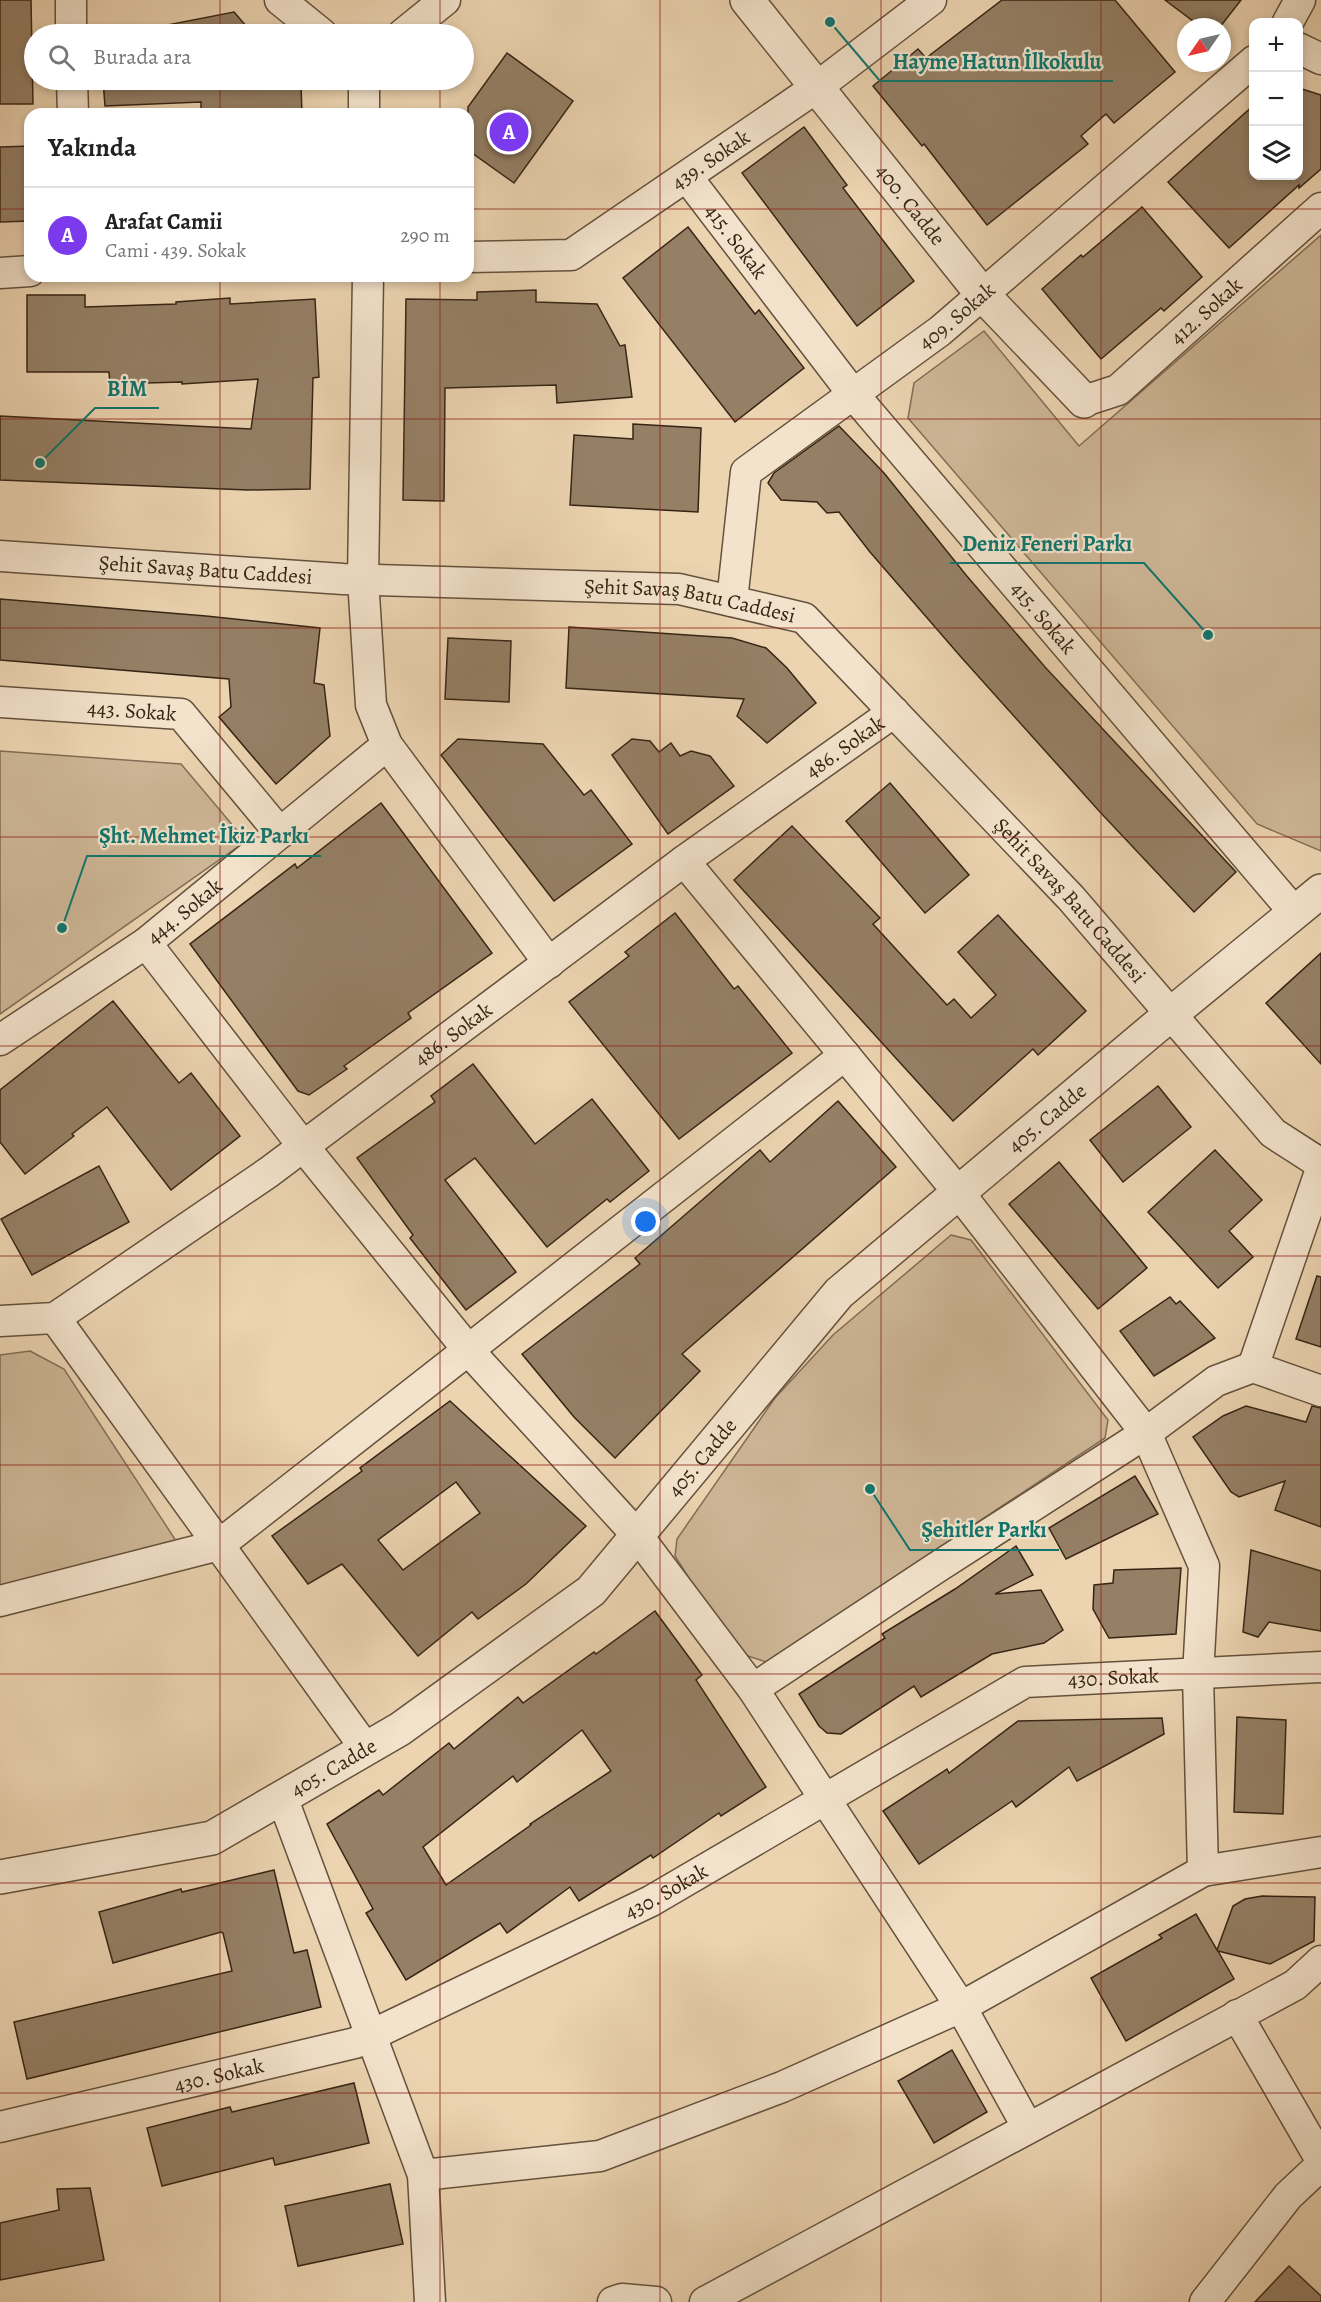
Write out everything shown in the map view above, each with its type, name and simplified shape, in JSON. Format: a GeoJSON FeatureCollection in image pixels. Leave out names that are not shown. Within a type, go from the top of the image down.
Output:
{"type":"FeatureCollection","features":[{"type":"Feature","properties":{"kind":"street"},"geometry":{"type":"LineString","coordinates":[[71,0],[71,24]]}},
{"type":"Feature","properties":{"kind":"street"},"geometry":{"type":"LineString","coordinates":[[280,0],[310,24]]}},
{"type":"Feature","properties":{"kind":"street"},"geometry":{"type":"LineString","coordinates":[[416,24],[446,0]]}},
{"type":"Feature","properties":{"kind":"street","name":"400. Cadde"},"geometry":{"type":"LineString","coordinates":[[747,0],[982,294],[1084,401]]}},
{"type":"Feature","properties":{"kind":"street","name":"439. Sokak"},"geometry":{"type":"LineString","coordinates":[[474,257],[571,255],[816,87],[932,0]]}},
{"type":"Feature","properties":{"kind":"street"},"geometry":{"type":"LineString","coordinates":[[1290,18],[1300,0]]}},
{"type":"Feature","properties":{"kind":"street"},"geometry":{"type":"LineString","coordinates":[[1303,50],[1321,59]]}},
{"type":"Feature","properties":{"kind":"street","name":"409. Sokak"},"geometry":{"type":"LineString","coordinates":[[732,601],[746,472],[940,331],[1249,66]]}},
{"type":"Feature","properties":{"kind":"street"},"geometry":{"type":"LineString","coordinates":[[72,90],[73,108]]}},
{"type":"Feature","properties":{"kind":"street"},"geometry":{"type":"LineString","coordinates":[[364,90],[364,108]]}},
{"type":"Feature","properties":{"kind":"street","name":"415. Sokak"},"geometry":{"type":"LineString","coordinates":[[687,177],[853,394],[1295,913]]}},
{"type":"Feature","properties":{"kind":"street","name":"412. Sokak"},"geometry":{"type":"LineString","coordinates":[[1084,401],[1118,390],[1321,208]]}},
{"type":"Feature","properties":{"kind":"street"},"geometry":{"type":"LineString","coordinates":[[0,273],[24,271]]}},
{"type":"Feature","properties":{"kind":"street"},"geometry":{"type":"LineString","coordinates":[[368,282],[363,579],[371,705],[387,746],[549,963]]}},
{"type":"Feature","properties":{"kind":"street","name":"Şehit Savaş Batu Caddesi"},"geometry":{"type":"LineString","coordinates":[[0,556],[363,579],[679,589],[804,618],[1071,898],[1273,1133],[1321,1164]]}},
{"type":"Feature","properties":{"kind":"street","name":"443. Sokak"},"geometry":{"type":"LineString","coordinates":[[0,702],[181,714],[280,833]]}},
{"type":"Feature","properties":{"kind":"street","name":"486. Sokak"},"geometry":{"type":"LineString","coordinates":[[55,1318],[303,1146],[684,861],[894,712]]}},
{"type":"Feature","properties":{"kind":"street","name":"444. Sokak"},"geometry":{"type":"LineString","coordinates":[[0,1040],[146,943],[387,746]]}},
{"type":"Feature","properties":{"kind":"street"},"geometry":{"type":"LineString","coordinates":[[684,861],[959,1193],[1146,1433],[1204,1566],[1197,1675],[1203,1871]]}},
{"type":"Feature","properties":{"kind":"street","name":"405. Cadde"},"geometry":{"type":"LineString","coordinates":[[0,1877],[212,1838],[400,1729],[591,1591],[839,1293],[1321,891]]}},
{"type":"Feature","properties":{"kind":"street"},"geometry":{"type":"LineString","coordinates":[[146,943],[303,1146],[469,1351],[638,1536],[753,1689],[961,2007],[1028,2128]]}},
{"type":"Feature","properties":{"kind":"street"},"geometry":{"type":"LineString","coordinates":[[0,1601],[219,1545],[845,1055]]}},
{"type":"Feature","properties":{"kind":"street"},"geometry":{"type":"LineString","coordinates":[[1253,1367],[1321,1169]]}},
{"type":"Feature","properties":{"kind":"street"},"geometry":{"type":"LineString","coordinates":[[0,1320],[55,1318],[366,1749]]}},
{"type":"Feature","properties":{"kind":"street"},"geometry":{"type":"LineString","coordinates":[[753,1689],[1146,1433],[1216,1381],[1253,1367],[1321,1391]]}},
{"type":"Feature","properties":{"kind":"street","name":"430. Sokak"},"geometry":{"type":"LineString","coordinates":[[0,2127],[355,2043],[651,1901],[1025,1682],[1321,1667]]}},
{"type":"Feature","properties":{"kind":"street"},"geometry":{"type":"LineString","coordinates":[[282,1797],[423,2175],[430,2302]]}},
{"type":"Feature","properties":{"kind":"street"},"geometry":{"type":"LineString","coordinates":[[423,2175],[600,2156],[782,2087],[961,2007],[1203,1871],[1321,1851]]}},
{"type":"Feature","properties":{"kind":"street"},"geometry":{"type":"LineString","coordinates":[[705,2302],[1295,1984],[1321,1960]]}},
{"type":"Feature","properties":{"kind":"street"},"geometry":{"type":"LineString","coordinates":[[1237,2015],[1321,2160]]}},
{"type":"Feature","properties":{"kind":"street"},"geometry":{"type":"LineString","coordinates":[[1205,2302],[1288,2196],[1321,2165]]}},
{"type":"Feature","properties":{"kind":"street"},"geometry":{"type":"LineString","coordinates":[[613,2302],[622,2299],[656,2302]]}},
{"type":"Feature","properties":{"kind":"shaded area"},"geometry":{"type":"Polygon","coordinates":[[[1321,235],[1321,851],[1257,824],[908,418],[914,383],[984,331],[1079,446],[1321,235]]]}},
{"type":"Feature","properties":{"kind":"shaded area"},"geometry":{"type":"Polygon","coordinates":[[[0,751],[181,764],[246,841],[0,1014],[0,751]]]}},
{"type":"Feature","properties":{"kind":"shaded area"},"geometry":{"type":"Polygon","coordinates":[[[951,1235],[971,1240],[1108,1420],[1105,1438],[766,1662],[736,1652],[675,1556],[677,1539],[775,1398],[833,1335],[951,1235]]]}},
{"type":"Feature","properties":{"kind":"shaded area"},"geometry":{"type":"Polygon","coordinates":[[[30,1351],[64,1369],[180,1547],[0,1590],[0,1355],[30,1351]]]}},
{"type":"Feature","properties":{"kind":"building"},"geometry":{"type":"Polygon","coordinates":[[[0,0],[31,0],[31,24],[24,24],[24,90],[33,90],[33,104],[0,104],[0,0]]]}},
{"type":"Feature","properties":{"kind":"building"},"geometry":{"type":"Polygon","coordinates":[[[1002,0],[1115,0],[1175,72],[1114,123],[1106,114],[1081,136],[1088,144],[987,225],[924,144],[922,146],[873,86],[918,49],[926,58],[1002,0]]]}},
{"type":"Feature","properties":{"kind":"building"},"geometry":{"type":"Polygon","coordinates":[[[1165,0],[1241,0],[1227,18],[1189,18],[1165,0]]]}},
{"type":"Feature","properties":{"kind":"building"},"geometry":{"type":"Polygon","coordinates":[[[234,12],[244,24],[172,24],[234,12]]]}},
{"type":"Feature","properties":{"kind":"building"},"geometry":{"type":"Polygon","coordinates":[[[507,53],[573,101],[514,183],[474,154],[474,108],[468,107],[507,53]]]}},
{"type":"Feature","properties":{"kind":"building"},"geometry":{"type":"Polygon","coordinates":[[[1303,89],[1321,95],[1321,169],[1299,188],[1299,185],[1229,248],[1168,182],[1249,109],[1249,180],[1303,180],[1303,89]]]}},
{"type":"Feature","properties":{"kind":"building"},"geometry":{"type":"Polygon","coordinates":[[[104,90],[301,90],[302,108],[201,108],[201,102],[105,106],[104,90]]]}},
{"type":"Feature","properties":{"kind":"building"},"geometry":{"type":"Polygon","coordinates":[[[804,127],[847,185],[843,188],[914,281],[857,326],[742,173],[804,127]]]}},
{"type":"Feature","properties":{"kind":"building"},"geometry":{"type":"Polygon","coordinates":[[[24,146],[24,221],[0,222],[0,147],[24,146]]]}},
{"type":"Feature","properties":{"kind":"building"},"geometry":{"type":"Polygon","coordinates":[[[1142,207],[1202,277],[1164,311],[1161,308],[1101,359],[1042,289],[1142,207]]]}},
{"type":"Feature","properties":{"kind":"building"},"geometry":{"type":"Polygon","coordinates":[[[688,227],[755,314],[759,310],[804,368],[735,422],[623,278],[688,227]]]}},
{"type":"Feature","properties":{"kind":"building"},"geometry":{"type":"Polygon","coordinates":[[[536,290],[536,302],[597,304],[620,346],[625,345],[632,397],[557,403],[556,385],[445,388],[444,501],[403,500],[406,299],[477,300],[477,292],[536,290]]]}},
{"type":"Feature","properties":{"kind":"building"},"geometry":{"type":"Polygon","coordinates":[[[27,295],[85,295],[85,307],[176,304],[176,302],[230,298],[230,304],[315,299],[319,377],[313,378],[310,489],[248,490],[0,480],[0,416],[251,429],[258,379],[182,384],[182,382],[110,384],[109,372],[27,372],[27,295]]]}},
{"type":"Feature","properties":{"kind":"building"},"geometry":{"type":"Polygon","coordinates":[[[633,424],[701,428],[698,512],[570,505],[574,435],[633,439],[633,424]]]}},
{"type":"Feature","properties":{"kind":"building"},"geometry":{"type":"Polygon","coordinates":[[[839,426],[884,473],[966,575],[1045,667],[1236,872],[1194,912],[1100,812],[961,657],[870,552],[839,512],[827,513],[817,502],[781,500],[768,483],[774,473],[839,426]]]}},
{"type":"Feature","properties":{"kind":"building"},"geometry":{"type":"Polygon","coordinates":[[[0,599],[320,628],[314,683],[324,685],[330,736],[276,784],[219,717],[231,707],[229,679],[0,660],[0,599]]]}},
{"type":"Feature","properties":{"kind":"building"},"geometry":{"type":"Polygon","coordinates":[[[569,627],[732,638],[766,648],[787,668],[816,703],[767,743],[737,716],[744,699],[566,688],[569,627]]]}},
{"type":"Feature","properties":{"kind":"building"},"geometry":{"type":"Polygon","coordinates":[[[448,638],[511,641],[509,702],[445,699],[448,638]]]}},
{"type":"Feature","properties":{"kind":"building"},"geometry":{"type":"Polygon","coordinates":[[[458,739],[543,744],[584,795],[591,790],[632,844],[554,901],[441,755],[458,739]]]}},
{"type":"Feature","properties":{"kind":"building"},"geometry":{"type":"Polygon","coordinates":[[[632,739],[650,741],[659,752],[671,743],[680,756],[691,751],[710,756],[734,786],[668,834],[612,755],[632,739]]]}},
{"type":"Feature","properties":{"kind":"building"},"geometry":{"type":"Polygon","coordinates":[[[890,783],[969,875],[925,913],[846,821],[890,783]]]}},
{"type":"Feature","properties":{"kind":"building"},"geometry":{"type":"Polygon","coordinates":[[[381,803],[492,953],[408,1013],[411,1018],[344,1066],[347,1069],[309,1095],[298,1091],[190,944],[295,864],[297,868],[381,803]]]}},
{"type":"Feature","properties":{"kind":"building"},"geometry":{"type":"Polygon","coordinates":[[[792,826],[880,918],[873,924],[947,1005],[954,999],[971,1018],[996,995],[958,952],[998,915],[1086,1011],[1038,1055],[1033,1049],[953,1121],[734,880],[792,826]]]}},
{"type":"Feature","properties":{"kind":"building"},"geometry":{"type":"Polygon","coordinates":[[[675,913],[734,989],[738,986],[792,1053],[679,1139],[569,1002],[629,956],[625,952],[675,913]]]}},
{"type":"Feature","properties":{"kind":"building"},"geometry":{"type":"Polygon","coordinates":[[[1321,953],[1321,1064],[1266,1003],[1321,953]]]}},
{"type":"Feature","properties":{"kind":"building"},"geometry":{"type":"Polygon","coordinates":[[[113,1001],[179,1083],[191,1073],[240,1136],[171,1190],[107,1107],[25,1174],[0,1142],[0,1090],[113,1001]]]}},
{"type":"Feature","properties":{"kind":"building"},"geometry":{"type":"Polygon","coordinates":[[[473,1064],[535,1144],[592,1099],[649,1171],[610,1202],[607,1199],[547,1247],[475,1158],[445,1180],[516,1272],[466,1310],[410,1238],[413,1235],[357,1158],[435,1102],[431,1096],[473,1064]]]}},
{"type":"Feature","properties":{"kind":"building"},"geometry":{"type":"Polygon","coordinates":[[[1158,1086],[1191,1127],[1123,1182],[1090,1140],[1158,1086]]]}},
{"type":"Feature","properties":{"kind":"building"},"geometry":{"type":"Polygon","coordinates":[[[838,1101],[896,1167],[682,1354],[700,1371],[615,1458],[574,1417],[522,1354],[640,1264],[635,1258],[760,1150],[770,1162],[838,1101]]]}},
{"type":"Feature","properties":{"kind":"building"},"geometry":{"type":"Polygon","coordinates":[[[1215,1150],[1262,1200],[1229,1231],[1253,1257],[1218,1288],[1148,1212],[1215,1150]]]}},
{"type":"Feature","properties":{"kind":"building"},"geometry":{"type":"Polygon","coordinates":[[[1059,1162],[1147,1268],[1098,1309],[1009,1204],[1059,1162]]]}},
{"type":"Feature","properties":{"kind":"building"},"geometry":{"type":"Polygon","coordinates":[[[99,1166],[129,1222],[32,1275],[1,1219],[99,1166]]]}},
{"type":"Feature","properties":{"kind":"building"},"geometry":{"type":"Polygon","coordinates":[[[1317,1276],[1321,1277],[1321,1347],[1296,1339],[1317,1276]]]}},
{"type":"Feature","properties":{"kind":"building"},"geometry":{"type":"Polygon","coordinates":[[[1170,1297],[1176,1304],[1180,1301],[1215,1338],[1154,1376],[1120,1331],[1170,1297]]]}},
{"type":"Feature","properties":{"kind":"building"},"geometry":{"type":"Polygon","coordinates":[[[450,1401],[586,1526],[526,1584],[478,1619],[472,1612],[418,1656],[342,1564],[308,1584],[272,1536],[362,1471],[360,1468],[450,1401]],[[456,1482],[378,1540],[403,1570],[480,1513],[456,1482]]]}},
{"type":"Feature","properties":{"kind":"building"},"geometry":{"type":"Polygon","coordinates":[[[1246,1406],[1306,1422],[1312,1406],[1321,1408],[1321,1527],[1275,1510],[1285,1481],[1239,1497],[1231,1492],[1193,1437],[1223,1416],[1246,1406]]]}},
{"type":"Feature","properties":{"kind":"building"},"geometry":{"type":"Polygon","coordinates":[[[1135,1476],[1158,1514],[1066,1559],[1049,1528],[1135,1476]]]}},
{"type":"Feature","properties":{"kind":"building"},"geometry":{"type":"Polygon","coordinates":[[[1016,1546],[1033,1575],[995,1594],[1041,1590],[1063,1630],[1044,1643],[992,1654],[921,1697],[914,1686],[841,1734],[827,1733],[819,1726],[799,1694],[885,1638],[882,1634],[955,1589],[1016,1546]]]}},
{"type":"Feature","properties":{"kind":"building"},"geometry":{"type":"Polygon","coordinates":[[[1251,1550],[1321,1571],[1321,1631],[1269,1622],[1258,1637],[1243,1632],[1251,1550]]]}},
{"type":"Feature","properties":{"kind":"building"},"geometry":{"type":"Polygon","coordinates":[[[1181,1568],[1176,1634],[1109,1638],[1093,1609],[1094,1585],[1113,1583],[1114,1570],[1181,1568]]]}},
{"type":"Feature","properties":{"kind":"building"},"geometry":{"type":"Polygon","coordinates":[[[655,1611],[702,1675],[696,1680],[766,1787],[721,1816],[719,1813],[653,1858],[651,1855],[579,1901],[570,1887],[507,1933],[500,1923],[406,1980],[366,1913],[373,1909],[327,1824],[379,1790],[383,1795],[449,1743],[454,1749],[518,1697],[523,1703],[594,1652],[596,1654],[655,1611]],[[582,1730],[517,1782],[513,1776],[423,1847],[446,1885],[530,1824],[611,1771],[582,1730]]]}},
{"type":"Feature","properties":{"kind":"building"},"geometry":{"type":"Polygon","coordinates":[[[1237,1717],[1286,1720],[1283,1814],[1234,1812],[1237,1717]]]}},
{"type":"Feature","properties":{"kind":"building"},"geometry":{"type":"Polygon","coordinates":[[[1162,1718],[1164,1734],[1077,1781],[1069,1767],[1016,1807],[1012,1801],[919,1864],[883,1811],[947,1769],[949,1773],[1018,1721],[1162,1718]]]}},
{"type":"Feature","properties":{"kind":"building"},"geometry":{"type":"Polygon","coordinates":[[[274,1870],[294,1953],[307,1950],[321,2007],[27,2079],[14,2022],[232,1971],[221,1932],[113,1963],[99,1912],[181,1889],[182,1892],[274,1870]]]}},
{"type":"Feature","properties":{"kind":"building"},"geometry":{"type":"Polygon","coordinates":[[[1262,1896],[1315,1897],[1314,1941],[1270,1964],[1218,1951],[1234,1979],[1126,2041],[1091,1978],[1162,1938],[1159,1935],[1196,1914],[1217,1950],[1233,1906],[1245,1899],[1262,1896]]]}},
{"type":"Feature","properties":{"kind":"building"},"geometry":{"type":"Polygon","coordinates":[[[952,2050],[987,2112],[934,2143],[898,2081],[952,2050]]]}},
{"type":"Feature","properties":{"kind":"building"},"geometry":{"type":"Polygon","coordinates":[[[354,2083],[369,2143],[275,2165],[273,2158],[162,2186],[147,2128],[230,2107],[232,2112],[354,2083]]]}},
{"type":"Feature","properties":{"kind":"building"},"geometry":{"type":"Polygon","coordinates":[[[390,2184],[403,2244],[298,2266],[285,2206],[390,2184]]]}},
{"type":"Feature","properties":{"kind":"building"},"geometry":{"type":"Polygon","coordinates":[[[90,2188],[104,2260],[0,2280],[0,2223],[59,2210],[57,2189],[90,2188]]]}},
{"type":"Feature","properties":{"kind":"building"},"geometry":{"type":"Polygon","coordinates":[[[1289,2266],[1321,2296],[1321,2302],[1255,2302],[1289,2266]]]}},
{"type":"Feature","properties":{"kind":"place","name":"Hayme Hatun İlkokulu"},"geometry":{"type":"Point","coordinates":[830,22]}},
{"type":"Feature","properties":{"kind":"place","name":"Arafat Camii"},"geometry":{"type":"Point","coordinates":[509,132]}},
{"type":"Feature","properties":{"kind":"place","name":"BİM"},"geometry":{"type":"Point","coordinates":[40,463]}},
{"type":"Feature","properties":{"kind":"place","name":"Deniz Feneri Parkı"},"geometry":{"type":"Point","coordinates":[1208,635]}},
{"type":"Feature","properties":{"kind":"place","name":"Şht. Mehmet İkiz Parkı"},"geometry":{"type":"Point","coordinates":[62,928]}},
{"type":"Feature","properties":{"kind":"place","name":"Şehitler Parkı"},"geometry":{"type":"Point","coordinates":[870,1489]}}]}
